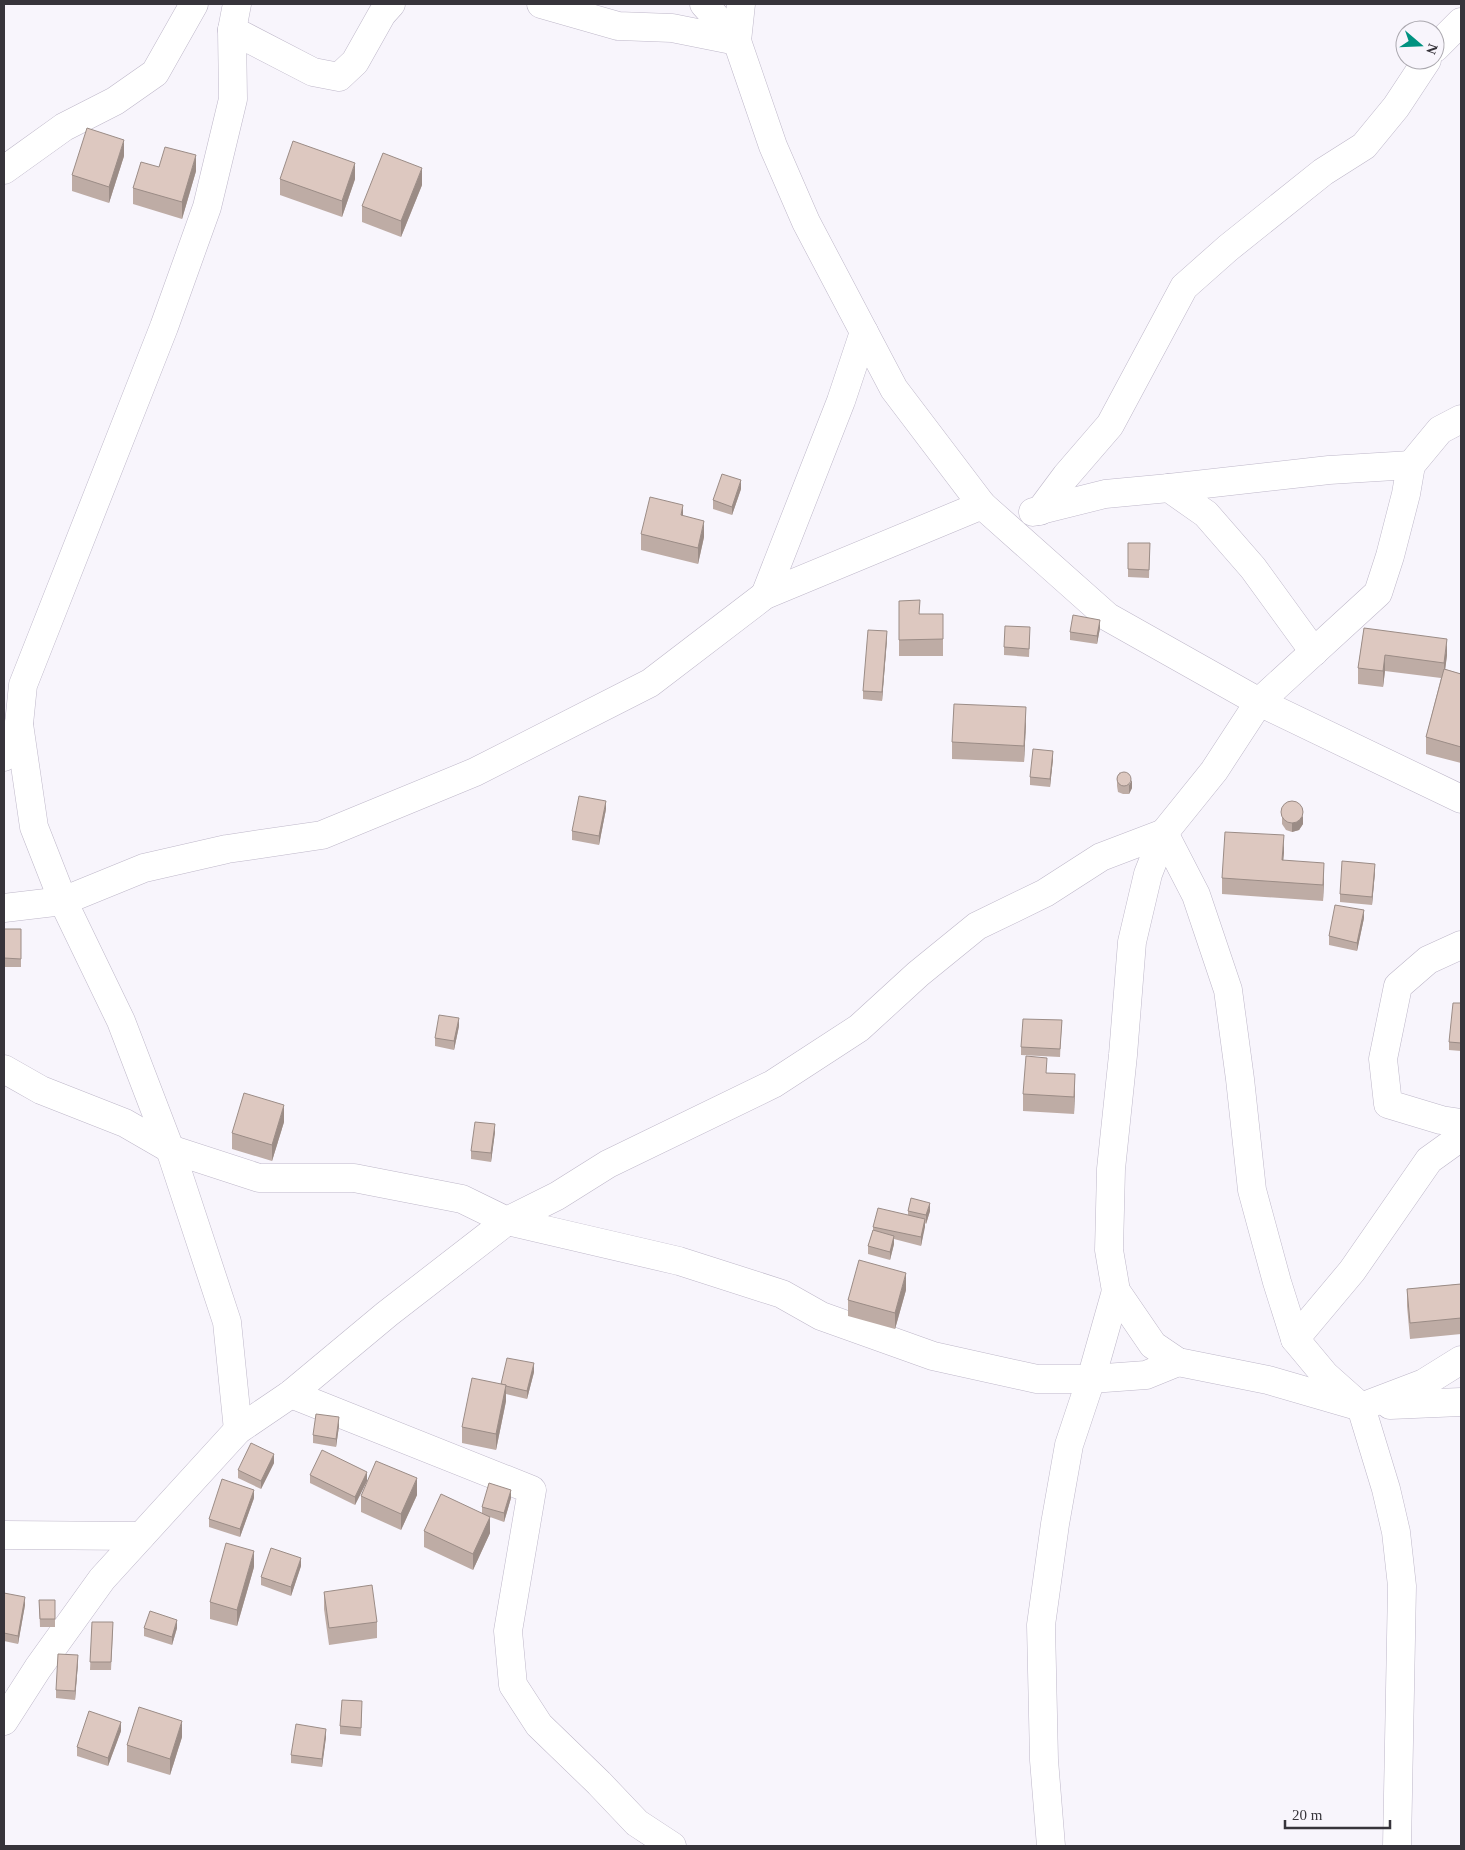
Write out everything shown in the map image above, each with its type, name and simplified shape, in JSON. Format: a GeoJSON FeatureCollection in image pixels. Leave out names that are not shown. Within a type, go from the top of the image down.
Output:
{"type":"FeatureCollection","features":[{"type":"Feature","properties":{"kind":"street"},"geometry":{"type":"LineString","coordinates":[[4,170],[64,127],[115,101],[155,73],[194,4]]}},
{"type":"Feature","properties":{"kind":"street"},"geometry":{"type":"LineString","coordinates":[[4,757],[18,724],[23,685],[164,327],[207,207],[233,99],[232,30],[237,4]]}},
{"type":"Feature","properties":{"kind":"street"},"geometry":{"type":"LineString","coordinates":[[232,30],[313,72],[339,77],[355,62],[382,14],[391,4]]}},
{"type":"Feature","properties":{"kind":"street"},"geometry":{"type":"LineString","coordinates":[[541,4],[618,26],[672,28],[737,41]]}},
{"type":"Feature","properties":{"kind":"street"},"geometry":{"type":"LineString","coordinates":[[704,4],[737,41],[773,146],[806,222],[894,389],[990,511],[1108,617],[1259,702],[1456,800]]}},
{"type":"Feature","properties":{"kind":"street"},"geometry":{"type":"LineString","coordinates":[[737,41],[741,4]]}},
{"type":"Feature","properties":{"kind":"street"},"geometry":{"type":"LineString","coordinates":[[1445,38],[1461,22]]}},
{"type":"Feature","properties":{"kind":"street"},"geometry":{"type":"LineString","coordinates":[[1040,510],[1066,476],[1110,425],[1184,287],[1228,248],[1323,172],[1364,146],[1396,107],[1420,70]]}},
{"type":"Feature","properties":{"kind":"street"},"geometry":{"type":"LineString","coordinates":[[766,594],[841,401],[864,332]]}},
{"type":"Feature","properties":{"kind":"street"},"geometry":{"type":"LineString","coordinates":[[1461,419],[1440,430],[1410,465],[1406,494],[1378,593],[1259,702],[1214,771],[1164,833],[1148,874],[1132,942],[1124,1055],[1111,1169],[1109,1250],[1116,1291],[1152,1345],[1178,1362],[1268,1380],[1361,1407],[1461,1402]]}},
{"type":"Feature","properties":{"kind":"street"},"geometry":{"type":"LineString","coordinates":[[4,908],[63,901],[144,868],[227,849],[322,835],[475,772],[650,683],[766,594],[990,511],[1040,510],[1105,494],[1329,470],[1410,465]]}},
{"type":"Feature","properties":{"kind":"street"},"geometry":{"type":"LineString","coordinates":[[1169,488],[1206,514],[1253,568],[1314,652]]}},
{"type":"Feature","properties":{"kind":"street"},"geometry":{"type":"LineString","coordinates":[[18,724],[34,827],[63,901],[121,1021],[170,1149],[227,1322],[238,1430]]}},
{"type":"Feature","properties":{"kind":"street"},"geometry":{"type":"LineString","coordinates":[[4,1721],[38,1668],[102,1579],[238,1430],[291,1394],[388,1314],[507,1221],[557,1196],[608,1164],[774,1084],[859,1028],[918,974],[977,926],[1045,893],[1101,857],[1164,833]]}},
{"type":"Feature","properties":{"kind":"street"},"geometry":{"type":"LineString","coordinates":[[1164,833],[1196,895],[1228,990],[1252,1190],[1277,1282],[1296,1339],[1325,1375],[1361,1407],[1386,1489],[1396,1532],[1402,1586],[1397,1846]]}},
{"type":"Feature","properties":{"kind":"street"},"geometry":{"type":"LineString","coordinates":[[1461,945],[1428,960],[1398,986],[1383,1060],[1388,1104],[1441,1120],[1461,1123]]}},
{"type":"Feature","properties":{"kind":"street"},"geometry":{"type":"LineString","coordinates":[[4,1069],[41,1090],[125,1123],[170,1149],[259,1178],[354,1178],[462,1199],[507,1221],[679,1261],[782,1294],[821,1316],[933,1356],[1037,1379],[1091,1379],[1146,1375],[1178,1362]]}},
{"type":"Feature","properties":{"kind":"street"},"geometry":{"type":"LineString","coordinates":[[1296,1339],[1352,1271],[1429,1160],[1461,1136]]}},
{"type":"Feature","properties":{"kind":"street"},"geometry":{"type":"LineString","coordinates":[[1051,1846],[1044,1760],[1041,1626],[1055,1524],[1069,1445],[1091,1379],[1116,1291]]}},
{"type":"Feature","properties":{"kind":"street"},"geometry":{"type":"LineString","coordinates":[[1361,1407],[1424,1383],[1461,1360]]}},
{"type":"Feature","properties":{"kind":"street"},"geometry":{"type":"LineString","coordinates":[[291,1394],[532,1490],[508,1631],[514,1685],[539,1725],[599,1783],[637,1824],[672,1846]]}},
{"type":"Feature","properties":{"kind":"street"},"geometry":{"type":"LineString","coordinates":[[4,1535],[140,1536]]}},
{"type":"Feature","properties":{"kind":"building"},"geometry":{"type":"Polygon","coordinates":[[[87,128],[124,140],[109,187],[72,175],[87,128]]]}},
{"type":"Feature","properties":{"kind":"building"},"geometry":{"type":"Polygon","coordinates":[[[293,141],[355,163],[342,201],[280,179],[293,141]]]}},
{"type":"Feature","properties":{"kind":"building"},"geometry":{"type":"Polygon","coordinates":[[[165,147],[196,155],[182,202],[133,188],[141,162],[159,167],[165,147]]]}},
{"type":"Feature","properties":{"kind":"building"},"geometry":{"type":"Polygon","coordinates":[[[383,153],[422,168],[401,221],[362,206],[383,153]]]}},
{"type":"Feature","properties":{"kind":"building"},"geometry":{"type":"Polygon","coordinates":[[[722,474],[741,480],[732,507],[713,500],[722,474]]]}},
{"type":"Feature","properties":{"kind":"building"},"geometry":{"type":"Polygon","coordinates":[[[650,497],[683,505],[681,515],[704,521],[698,548],[641,534],[650,497]]]}},
{"type":"Feature","properties":{"kind":"building"},"geometry":{"type":"Polygon","coordinates":[[[1128,543],[1150,543],[1149,570],[1128,569],[1128,543]]]}},
{"type":"Feature","properties":{"kind":"building"},"geometry":{"type":"Polygon","coordinates":[[[920,600],[919,614],[943,614],[943,639],[899,640],[899,601],[920,600]]]}},
{"type":"Feature","properties":{"kind":"building"},"geometry":{"type":"Polygon","coordinates":[[[1073,615],[1100,620],[1097,636],[1070,632],[1073,615]]]}},
{"type":"Feature","properties":{"kind":"building"},"geometry":{"type":"Polygon","coordinates":[[[1005,626],[1030,627],[1029,649],[1004,647],[1005,626]]]}},
{"type":"Feature","properties":{"kind":"building"},"geometry":{"type":"Polygon","coordinates":[[[1364,628],[1447,639],[1444,663],[1385,655],[1383,671],[1358,668],[1364,628]]]}},
{"type":"Feature","properties":{"kind":"building"},"geometry":{"type":"Polygon","coordinates":[[[868,630],[887,631],[882,692],[863,691],[868,630]]]}},
{"type":"Feature","properties":{"kind":"building"},"geometry":{"type":"Polygon","coordinates":[[[1444,669],[1461,674],[1461,747],[1426,737],[1444,669]]]}},
{"type":"Feature","properties":{"kind":"building"},"geometry":{"type":"Polygon","coordinates":[[[954,704],[1026,707],[1024,746],[952,742],[954,704]]]}},
{"type":"Feature","properties":{"kind":"building"},"geometry":{"type":"Polygon","coordinates":[[[1033,749],[1053,751],[1050,779],[1030,777],[1033,749]]]}},
{"type":"Feature","properties":{"kind":"building"},"geometry":{"type":"Polygon","coordinates":[[[1121,772],[1127,772],[1131,779],[1127,786],[1121,786],[1117,782],[1117,776],[1121,772]]]}},
{"type":"Feature","properties":{"kind":"building"},"geometry":{"type":"Polygon","coordinates":[[[579,796],[606,801],[599,836],[572,831],[579,796]]]}},
{"type":"Feature","properties":{"kind":"building"},"geometry":{"type":"Polygon","coordinates":[[[1292,801],[1300,804],[1303,812],[1300,820],[1292,823],[1284,820],[1281,812],[1284,804],[1292,801]]]}},
{"type":"Feature","properties":{"kind":"building"},"geometry":{"type":"Polygon","coordinates":[[[1225,832],[1284,835],[1282,860],[1324,863],[1323,885],[1222,878],[1225,832]]]}},
{"type":"Feature","properties":{"kind":"building"},"geometry":{"type":"Polygon","coordinates":[[[1342,861],[1375,864],[1372,897],[1340,894],[1342,861]]]}},
{"type":"Feature","properties":{"kind":"building"},"geometry":{"type":"Polygon","coordinates":[[[1335,905],[1364,910],[1357,943],[1329,936],[1335,905]]]}},
{"type":"Feature","properties":{"kind":"building"},"geometry":{"type":"Polygon","coordinates":[[[4,929],[21,929],[21,959],[4,958],[4,929]]]}},
{"type":"Feature","properties":{"kind":"building"},"geometry":{"type":"Polygon","coordinates":[[[1453,1003],[1461,1003],[1461,1043],[1449,1042],[1453,1003]]]}},
{"type":"Feature","properties":{"kind":"building"},"geometry":{"type":"Polygon","coordinates":[[[439,1015],[459,1018],[454,1041],[435,1038],[439,1015]]]}},
{"type":"Feature","properties":{"kind":"building"},"geometry":{"type":"Polygon","coordinates":[[[1023,1019],[1062,1020],[1060,1049],[1021,1047],[1023,1019]]]}},
{"type":"Feature","properties":{"kind":"building"},"geometry":{"type":"Polygon","coordinates":[[[1026,1056],[1047,1058],[1046,1073],[1075,1074],[1074,1097],[1023,1094],[1026,1056]]]}},
{"type":"Feature","properties":{"kind":"building"},"geometry":{"type":"Polygon","coordinates":[[[244,1093],[284,1105],[272,1145],[232,1133],[244,1093]]]}},
{"type":"Feature","properties":{"kind":"building"},"geometry":{"type":"Polygon","coordinates":[[[475,1122],[495,1124],[491,1153],[471,1151],[475,1122]]]}},
{"type":"Feature","properties":{"kind":"building"},"geometry":{"type":"Polygon","coordinates":[[[911,1198],[930,1203],[926,1215],[908,1211],[911,1198]]]}},
{"type":"Feature","properties":{"kind":"building"},"geometry":{"type":"Polygon","coordinates":[[[878,1208],[925,1219],[921,1237],[873,1227],[878,1208]]]}},
{"type":"Feature","properties":{"kind":"building"},"geometry":{"type":"Polygon","coordinates":[[[873,1230],[894,1236],[890,1252],[868,1246],[873,1230]]]}},
{"type":"Feature","properties":{"kind":"building"},"geometry":{"type":"Polygon","coordinates":[[[859,1260],[906,1273],[895,1313],[848,1300],[859,1260]]]}},
{"type":"Feature","properties":{"kind":"building"},"geometry":{"type":"Polygon","coordinates":[[[1461,1284],[1461,1318],[1410,1323],[1407,1289],[1461,1284]]]}},
{"type":"Feature","properties":{"kind":"building"},"geometry":{"type":"Polygon","coordinates":[[[507,1358],[534,1363],[527,1391],[501,1384],[507,1358]]]}},
{"type":"Feature","properties":{"kind":"building"},"geometry":{"type":"Polygon","coordinates":[[[472,1378],[506,1385],[496,1434],[462,1427],[472,1378]]]}},
{"type":"Feature","properties":{"kind":"building"},"geometry":{"type":"Polygon","coordinates":[[[316,1414],[339,1417],[336,1439],[313,1435],[316,1414]]]}},
{"type":"Feature","properties":{"kind":"building"},"geometry":{"type":"Polygon","coordinates":[[[251,1443],[274,1454],[261,1481],[238,1470],[251,1443]]]}},
{"type":"Feature","properties":{"kind":"building"},"geometry":{"type":"Polygon","coordinates":[[[322,1450],[367,1472],[355,1497],[310,1475],[322,1450]]]}},
{"type":"Feature","properties":{"kind":"building"},"geometry":{"type":"Polygon","coordinates":[[[376,1461],[417,1478],[401,1514],[361,1496],[376,1461]]]}},
{"type":"Feature","properties":{"kind":"building"},"geometry":{"type":"Polygon","coordinates":[[[222,1479],[254,1490],[240,1529],[209,1519],[222,1479]]]}},
{"type":"Feature","properties":{"kind":"building"},"geometry":{"type":"Polygon","coordinates":[[[489,1483],[511,1490],[504,1513],[482,1507],[489,1483]]]}},
{"type":"Feature","properties":{"kind":"building"},"geometry":{"type":"Polygon","coordinates":[[[441,1494],[490,1517],[473,1554],[424,1531],[441,1494]]]}},
{"type":"Feature","properties":{"kind":"building"},"geometry":{"type":"Polygon","coordinates":[[[226,1543],[254,1551],[237,1610],[210,1602],[226,1543]]]}},
{"type":"Feature","properties":{"kind":"building"},"geometry":{"type":"Polygon","coordinates":[[[271,1548],[301,1558],[291,1587],[261,1577],[271,1548]]]}},
{"type":"Feature","properties":{"kind":"building"},"geometry":{"type":"Polygon","coordinates":[[[372,1585],[377,1622],[329,1628],[324,1592],[372,1585]]]}},
{"type":"Feature","properties":{"kind":"building"},"geometry":{"type":"Polygon","coordinates":[[[4,1593],[25,1597],[18,1636],[4,1633],[4,1593]]]}},
{"type":"Feature","properties":{"kind":"building"},"geometry":{"type":"Polygon","coordinates":[[[39,1600],[55,1600],[55,1619],[40,1619],[39,1600]]]}},
{"type":"Feature","properties":{"kind":"building"},"geometry":{"type":"Polygon","coordinates":[[[150,1611],[177,1620],[172,1637],[144,1628],[150,1611]]]}},
{"type":"Feature","properties":{"kind":"building"},"geometry":{"type":"Polygon","coordinates":[[[92,1622],[113,1622],[111,1662],[90,1662],[92,1622]]]}},
{"type":"Feature","properties":{"kind":"building"},"geometry":{"type":"Polygon","coordinates":[[[58,1654],[78,1655],[75,1691],[56,1690],[58,1654]]]}},
{"type":"Feature","properties":{"kind":"building"},"geometry":{"type":"Polygon","coordinates":[[[342,1700],[362,1701],[361,1728],[340,1726],[342,1700]]]}},
{"type":"Feature","properties":{"kind":"building"},"geometry":{"type":"Polygon","coordinates":[[[139,1707],[182,1721],[170,1759],[127,1745],[139,1707]]]}},
{"type":"Feature","properties":{"kind":"building"},"geometry":{"type":"Polygon","coordinates":[[[89,1711],[121,1722],[108,1758],[77,1747],[89,1711]]]}},
{"type":"Feature","properties":{"kind":"building"},"geometry":{"type":"Polygon","coordinates":[[[296,1724],[326,1729],[322,1759],[291,1755],[296,1724]]]}}]}
